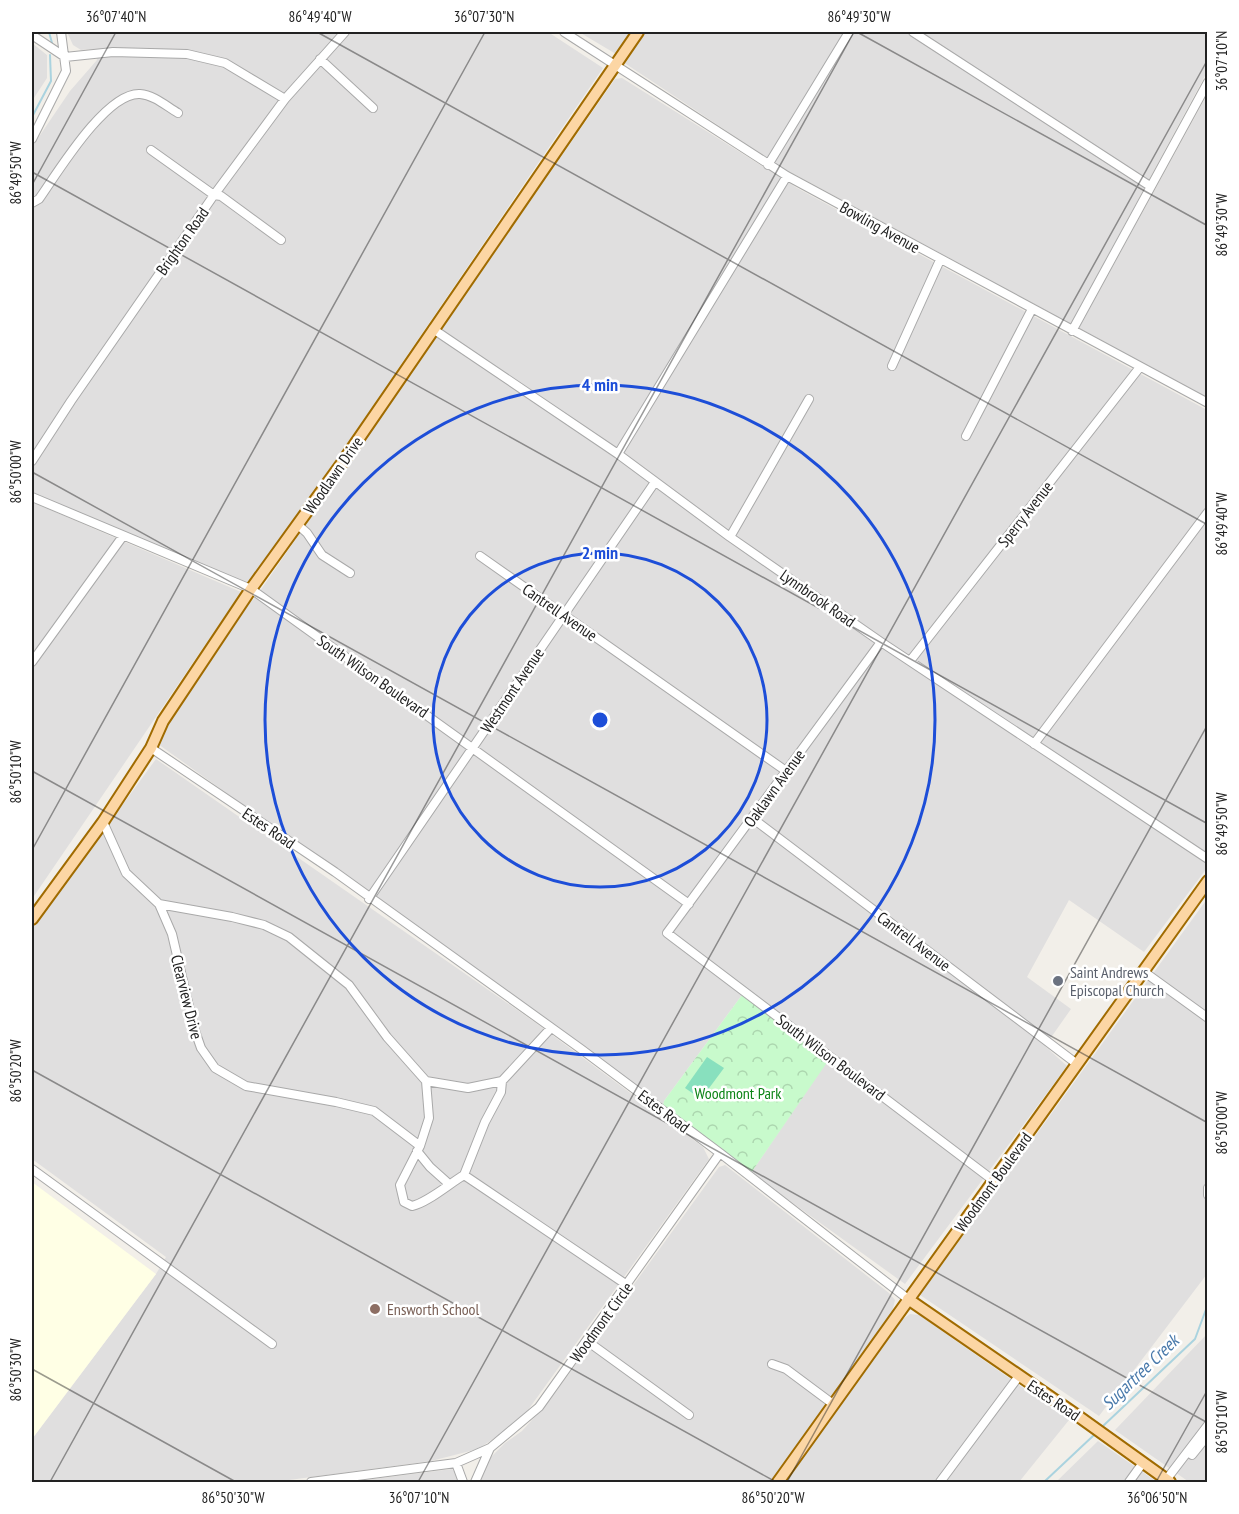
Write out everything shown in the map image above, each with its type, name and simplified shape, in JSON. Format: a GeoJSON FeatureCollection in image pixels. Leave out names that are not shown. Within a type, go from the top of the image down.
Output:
{"type":"FeatureCollection","features":[{"type":"Feature","properties":{"kind":"main road","name":"Woodlawn Drive"},"geometry":{"type":"LineString","coordinates":[[32,919],[103,822],[152,748],[164,721],[251,589],[342,463],[638,32]]}},
{"type":"Feature","properties":{"kind":"main road","name":"Woodmont Boulevard"},"geometry":{"type":"LineString","coordinates":[[778,1482],[1208,881]]}},
{"type":"Feature","properties":{"kind":"main road","name":"Estes Road"},"geometry":{"type":"LineString","coordinates":[[908,1299],[1168,1481]]}},
{"type":"Feature","properties":{"kind":"street"},"geometry":{"type":"LineString","coordinates":[[32,139],[66,71],[61,32]]}},
{"type":"Feature","properties":{"kind":"street","name":"Brighton Road"},"geometry":{"type":"LineString","coordinates":[[32,461],[214,195],[285,99],[345,32]]}},
{"type":"Feature","properties":{"kind":"street","name":"Bowling Avenue"},"geometry":{"type":"LineString","coordinates":[[564,32],[787,176],[1208,403]]}},
{"type":"Feature","properties":{"kind":"street"},"geometry":{"type":"LineString","coordinates":[[768,165],[849,32]]}},
{"type":"Feature","properties":{"kind":"street"},"geometry":{"type":"LineString","coordinates":[[913,32],[1150,186]]}},
{"type":"Feature","properties":{"kind":"street"},"geometry":{"type":"LineString","coordinates":[[32,35],[65,57],[113,52],[186,53],[225,63],[285,99]]}},
{"type":"Feature","properties":{"kind":"street"},"geometry":{"type":"LineString","coordinates":[[320,59],[373,108]]}},
{"type":"Feature","properties":{"kind":"street"},"geometry":{"type":"LineString","coordinates":[[1072,331],[1208,82]]}},
{"type":"Feature","properties":{"kind":"street"},"geometry":{"type":"LineString","coordinates":[[32,203],[39,199],[87,133],[110,106],[125,96],[143,94],[178,113]]}},
{"type":"Feature","properties":{"kind":"street"},"geometry":{"type":"LineString","coordinates":[[151,150],[214,195],[221,196],[281,240]]}},
{"type":"Feature","properties":{"kind":"street"},"geometry":{"type":"LineString","coordinates":[[618,454],[787,176]]}},
{"type":"Feature","properties":{"kind":"street"},"geometry":{"type":"LineString","coordinates":[[892,366],[940,260]]}},
{"type":"Feature","properties":{"kind":"street"},"geometry":{"type":"LineString","coordinates":[[966,436],[1032,309]]}},
{"type":"Feature","properties":{"kind":"street","name":"Lynnbrook Road"},"geometry":{"type":"LineString","coordinates":[[434,329],[618,454],[730,537],[881,642],[1208,859]]}},
{"type":"Feature","properties":{"kind":"street","name":"Sperry Avenue"},"geometry":{"type":"LineString","coordinates":[[910,661],[1140,368]]}},
{"type":"Feature","properties":{"kind":"street"},"geometry":{"type":"LineString","coordinates":[[730,537],[809,399]]}},
{"type":"Feature","properties":{"kind":"street","name":"Westmont Avenue"},"geometry":{"type":"LineString","coordinates":[[369,898],[655,482]]}},
{"type":"Feature","properties":{"kind":"street","name":"South Wilson Boulevard"},"geometry":{"type":"LineString","coordinates":[[32,497],[251,589],[688,904]]}},
{"type":"Feature","properties":{"kind":"street"},"geometry":{"type":"LineString","coordinates":[[1034,744],[1208,512]]}},
{"type":"Feature","properties":{"kind":"street"},"geometry":{"type":"LineString","coordinates":[[298,525],[307,533],[322,555],[350,573]]}},
{"type":"Feature","properties":{"kind":"street"},"geometry":{"type":"LineString","coordinates":[[32,662],[123,536]]}},
{"type":"Feature","properties":{"kind":"street","name":"Cantrell Avenue"},"geometry":{"type":"LineString","coordinates":[[480,556],[786,771]]}},
{"type":"Feature","properties":{"kind":"street","name":"Oaklawn Avenue"},"geometry":{"type":"LineString","coordinates":[[667,933],[881,642]]}},
{"type":"Feature","properties":{"kind":"street","name":"Estes Road"},"geometry":{"type":"LineString","coordinates":[[152,748],[325,866],[551,1028],[720,1153],[908,1299]]}},
{"type":"Feature","properties":{"kind":"street","name":"Cantrell Avenue"},"geometry":{"type":"LineString","coordinates":[[752,818],[1077,1064]]}},
{"type":"Feature","properties":{"kind":"street","name":"Clearview Drive"},"geometry":{"type":"LineString","coordinates":[[103,822],[126,873],[159,904],[172,934],[184,993],[197,1038],[215,1068],[246,1086],[374,1111],[419,1148],[430,1167],[449,1184]]}},
{"type":"Feature","properties":{"kind":"street"},"geometry":{"type":"LineString","coordinates":[[159,904],[264,925],[290,937],[349,985],[387,1037],[426,1081],[429,1118],[419,1148],[399,1185],[404,1202],[412,1206],[422,1204],[464,1175],[485,1122],[501,1092],[502,1081]]}},
{"type":"Feature","properties":{"kind":"street","name":"South Wilson Boulevard"},"geometry":{"type":"LineString","coordinates":[[667,933],[994,1181]]}},
{"type":"Feature","properties":{"kind":"street"},"geometry":{"type":"LineString","coordinates":[[1143,971],[1208,1018]]}},
{"type":"Feature","properties":{"kind":"street"},"geometry":{"type":"LineString","coordinates":[[426,1081],[468,1088],[502,1081],[551,1028]]}},
{"type":"Feature","properties":{"kind":"street","name":"Woodmont Circle"},"geometry":{"type":"LineString","coordinates":[[475,1482],[490,1448],[539,1407],[720,1153]]}},
{"type":"Feature","properties":{"kind":"street"},"geometry":{"type":"LineString","coordinates":[[32,1169],[272,1344]]}},
{"type":"Feature","properties":{"kind":"street"},"geometry":{"type":"LineString","coordinates":[[464,1175],[627,1285]]}},
{"type":"Feature","properties":{"kind":"street"},"geometry":{"type":"LineString","coordinates":[[1208,1188],[1208,1195]]}},
{"type":"Feature","properties":{"kind":"street"},"geometry":{"type":"LineString","coordinates":[[587,1341],[689,1415]]}},
{"type":"Feature","properties":{"kind":"street"},"geometry":{"type":"LineString","coordinates":[[772,1364],[786,1369],[833,1404]]}},
{"type":"Feature","properties":{"kind":"street"},"geometry":{"type":"LineString","coordinates":[[940,1482],[1019,1376]]}},
{"type":"Feature","properties":{"kind":"street"},"geometry":{"type":"LineString","coordinates":[[1168,1481],[1208,1425]]}},
{"type":"Feature","properties":{"kind":"street"},"geometry":{"type":"LineString","coordinates":[[1177,1467],[1186,1462],[1208,1435]]}},
{"type":"Feature","properties":{"kind":"street"},"geometry":{"type":"LineString","coordinates":[[311,1482],[456,1463],[490,1448]]}},
{"type":"Feature","properties":{"kind":"street"},"geometry":{"type":"LineString","coordinates":[[456,1463],[463,1482]]}},
{"type":"Feature","properties":{"kind":"street"},"geometry":{"type":"LineString","coordinates":[[1129,1482],[1142,1464]]}},
{"type":"Feature","properties":{"kind":"shaded area"},"geometry":{"type":"Polygon","coordinates":[[[67,32],[548,32],[603,68],[254,580],[246,583],[32,494],[32,147],[70,91],[97,60],[94,49],[81,50],[73,45],[67,32]]]}},
{"type":"Feature","properties":{"kind":"shaded area"},"geometry":{"type":"Polygon","coordinates":[[[579,32],[631,32],[616,54],[579,32]]]}},
{"type":"Feature","properties":{"kind":"shaded area"},"geometry":{"type":"Polygon","coordinates":[[[644,32],[1207,32],[1207,72],[1071,324],[781,167],[623,62],[644,32]]]}},
{"type":"Feature","properties":{"kind":"shaded area"},"geometry":{"type":"Polygon","coordinates":[[[32,43],[47,55],[47,78],[32,101],[32,43]]]}},
{"type":"Feature","properties":{"kind":"shaded area"},"geometry":{"type":"Polygon","coordinates":[[[622,78],[797,188],[1207,410],[1207,868],[1144,952],[1069,900],[1027,977],[1071,1009],[1045,1046],[1067,1066],[905,1284],[751,1173],[827,1061],[742,995],[664,1101],[663,1106],[158,744],[164,727],[248,602],[253,600],[262,588],[615,79],[622,78]]]}},
{"type":"Feature","properties":{"kind":"shaded area"},"geometry":{"type":"Polygon","coordinates":[[[1207,95],[1207,398],[1079,328],[1207,95]]]}},
{"type":"Feature","properties":{"kind":"shaded area"},"geometry":{"type":"Polygon","coordinates":[[[32,502],[241,592],[32,899],[32,502]]]}},
{"type":"Feature","properties":{"kind":"shaded area"},"geometry":{"type":"Polygon","coordinates":[[[156,759],[536,1023],[703,1147],[709,1159],[528,1410],[502,1433],[478,1449],[431,1461],[274,1482],[32,1482],[32,1439],[156,1274],[166,1257],[32,1159],[32,929],[156,759]]]}},
{"type":"Feature","properties":{"kind":"shaded area"},"geometry":{"type":"Polygon","coordinates":[[[1207,899],[1207,1274],[1099,1416],[920,1295],[1207,899]]]}},
{"type":"Feature","properties":{"kind":"shaded area"},"geometry":{"type":"Polygon","coordinates":[[[725,1165],[895,1300],[892,1312],[771,1482],[480,1482],[488,1460],[505,1443],[522,1431],[550,1400],[719,1167],[725,1165]]]}},
{"type":"Feature","properties":{"kind":"shaded area"},"geometry":{"type":"Polygon","coordinates":[[[32,1182],[156,1274],[32,1439],[32,1182]]]}},
{"type":"Feature","properties":{"kind":"shaded area"},"geometry":{"type":"Polygon","coordinates":[[[910,1314],[919,1315],[1069,1420],[1019,1482],[785,1482],[873,1357],[903,1319],[910,1314]]]}},
{"type":"Feature","properties":{"kind":"shaded area"},"geometry":{"type":"Polygon","coordinates":[[[1207,1334],[1207,1482],[1189,1482],[1115,1430],[1207,1334]]]}},
{"type":"Feature","properties":{"kind":"shaded area"},"geometry":{"type":"Polygon","coordinates":[[[1098,1441],[1157,1482],[1056,1482],[1098,1441]]]}},
{"type":"Feature","properties":{"kind":"shaded area"},"geometry":{"type":"Polygon","coordinates":[[[452,1469],[457,1474],[458,1482],[350,1482],[452,1469]]]}},
{"type":"Feature","properties":{"kind":"green space","name":"Woodmont Park"},"geometry":{"type":"Polygon","coordinates":[[[742,995],[828,1061],[751,1173],[663,1106],[664,1101],[742,995]]]}},
{"type":"Feature","properties":{"kind":"green space"},"geometry":{"type":"Polygon","coordinates":[[[707,1057],[724,1068],[701,1099],[685,1088],[707,1057]]]}},
{"type":"Feature","properties":{"kind":"waterway"},"geometry":{"type":"LineString","coordinates":[[49,32],[52,43]]}},
{"type":"Feature","properties":{"kind":"waterway"},"geometry":{"type":"LineString","coordinates":[[32,117],[51,81],[50,55]]}},
{"type":"Feature","properties":{"kind":"waterway","name":"Sugartree Creek"},"geometry":{"type":"LineString","coordinates":[[1103,1426],[1195,1339],[1208,1304]]}},
{"type":"Feature","properties":{"kind":"waterway"},"geometry":{"type":"LineString","coordinates":[[1044,1482],[1094,1435]]}},
{"type":"Feature","properties":{"kind":"place","name":"Saint Andrews Episcopal Church"},"geometry":{"type":"Point","coordinates":[1058,981]}},
{"type":"Feature","properties":{"kind":"place","name":"Ensworth School"},"geometry":{"type":"Point","coordinates":[375,1309]}}]}
